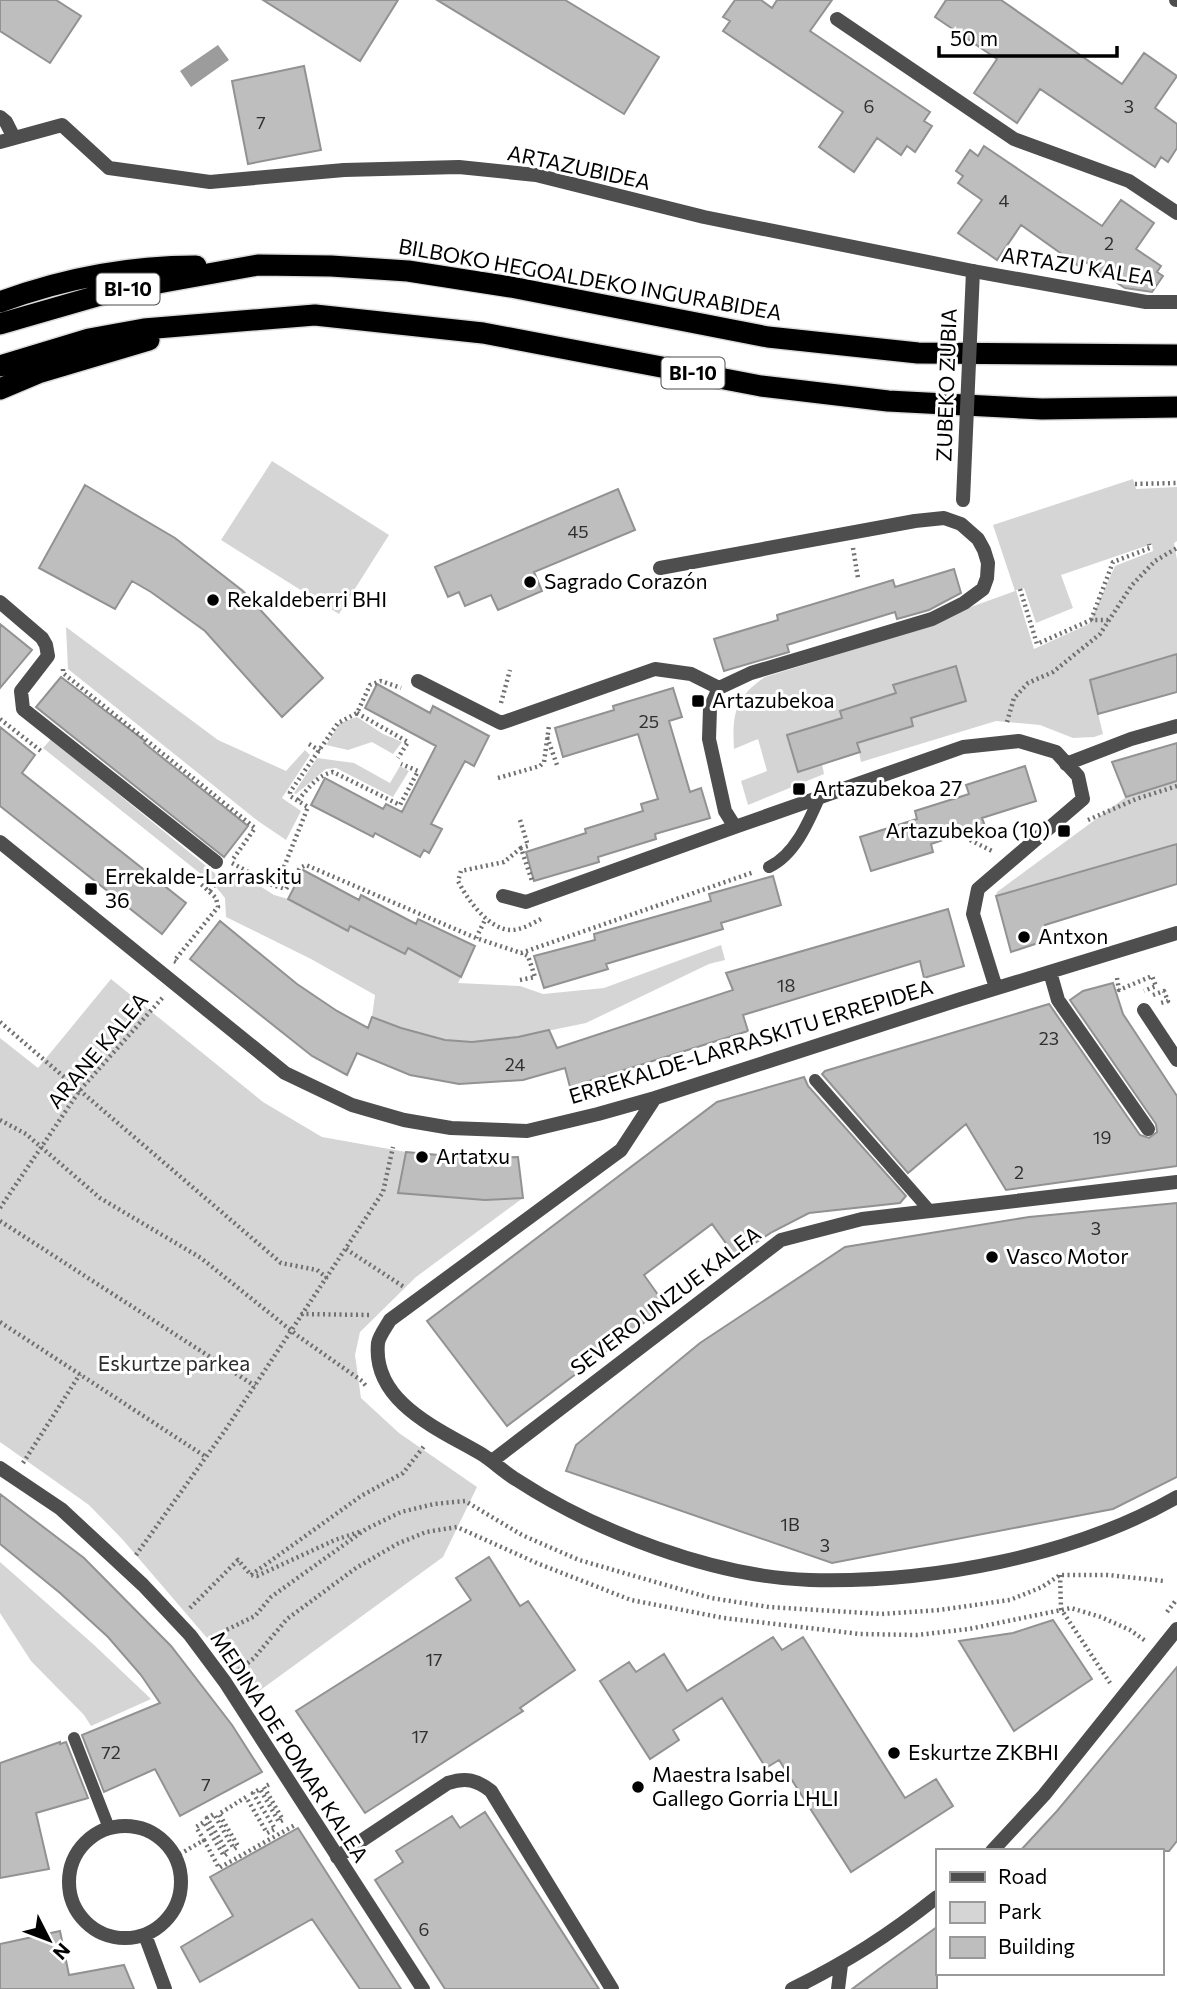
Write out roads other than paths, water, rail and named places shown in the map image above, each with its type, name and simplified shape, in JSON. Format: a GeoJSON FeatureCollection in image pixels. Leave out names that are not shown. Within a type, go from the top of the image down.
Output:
{"type":"FeatureCollection","features":[{"type":"Feature","properties":{"kind":"highway"},"geometry":{"type":"LineString","coordinates":[[0,302],[109,273],[170,266],[258,265]]}},
{"type":"Feature","properties":{"kind":"highway","name":"BILBOKO HEGOALDEKO INGURABIDEA"},"geometry":{"type":"LineString","coordinates":[[0,324],[111,292],[258,265],[331,265],[408,271],[511,287],[768,337],[918,353],[1177,355]]}},
{"type":"Feature","properties":{"kind":"highway","name":"BI-10"},"geometry":{"type":"LineString","coordinates":[[0,366],[89,339],[144,329],[315,315],[483,333],[761,386],[888,401],[1042,409],[1177,407]]}},
{"type":"Feature","properties":{"kind":"highway"},"geometry":{"type":"LineString","coordinates":[[0,389],[51,369],[212,322]]}},
{"type":"Feature","properties":{"kind":"street"},"geometry":{"type":"LineString","coordinates":[[837,19],[1014,139],[1129,181],[1177,213]]}},
{"type":"Feature","properties":{"kind":"street"},"geometry":{"type":"LineString","coordinates":[[0,117],[6,122],[7,140]]}},
{"type":"Feature","properties":{"kind":"street","name":"ARTAZUBIDEA"},"geometry":{"type":"LineString","coordinates":[[7,140],[62,125],[109,168],[210,182],[344,170],[446,167],[536,175],[704,217],[973,271]]}},
{"type":"Feature","properties":{"kind":"street","name":"ARTAZU KALEA"},"geometry":{"type":"LineString","coordinates":[[973,271],[1146,302],[1177,302]]}},
{"type":"Feature","properties":{"kind":"street","name":"ZUBEKO ZUBIA"},"geometry":{"type":"LineString","coordinates":[[963,500],[973,271]]}},
{"type":"Feature","properties":{"kind":"street"},"geometry":{"type":"LineString","coordinates":[[660,568],[944,518],[961,524],[978,539],[988,563],[983,589],[964,603],[932,619],[751,673],[719,688],[710,708],[709,738],[725,811],[735,827]]}},
{"type":"Feature","properties":{"kind":"street"},"geometry":{"type":"LineString","coordinates":[[0,602],[42,638],[46,645],[48,656],[21,691],[23,709],[216,862]]}},
{"type":"Feature","properties":{"kind":"street"},"geometry":{"type":"LineString","coordinates":[[418,681],[501,723],[654,669],[691,674],[719,688]]}},
{"type":"Feature","properties":{"kind":"street"},"geometry":{"type":"LineString","coordinates":[[1066,764],[1131,738],[1177,726]]}},
{"type":"Feature","properties":{"kind":"street"},"geometry":{"type":"LineString","coordinates":[[503,896],[526,902],[963,747],[1019,741],[1056,752],[1078,776],[1083,799],[978,889],[973,914],[996,988]]}},
{"type":"Feature","properties":{"kind":"street","name":"ERREKALDE-LARRASKITU ERREPIDEA"},"geometry":{"type":"LineString","coordinates":[[0,842],[285,1073],[352,1105],[404,1120],[452,1128],[527,1131],[655,1098],[996,988],[1177,933]]}},
{"type":"Feature","properties":{"kind":"street"},"geometry":{"type":"LineString","coordinates":[[1050,972],[1058,1000],[1148,1129]]}},
{"type":"Feature","properties":{"kind":"street"},"geometry":{"type":"LineString","coordinates":[[1144,1010],[1177,1060]]}},
{"type":"Feature","properties":{"kind":"street"},"geometry":{"type":"LineString","coordinates":[[655,1098],[621,1150],[390,1320],[378,1341],[379,1370],[396,1398],[411,1411],[492,1461],[517,1480],[610,1530],[698,1561],[769,1577],[810,1580],[944,1573],[1061,1547],[1149,1513],[1177,1497]]}},
{"type":"Feature","properties":{"kind":"street","name":"SEVERO UNZUE KALEA"},"geometry":{"type":"LineString","coordinates":[[492,1461],[781,1240],[862,1219],[1177,1182]]}},
{"type":"Feature","properties":{"kind":"street","name":"MEDINA DE POMAR KALEA"},"geometry":{"type":"LineString","coordinates":[[0,1468],[61,1508],[144,1585],[190,1635],[225,1682],[423,1989]]}},
{"type":"Feature","properties":{"kind":"street"},"geometry":{"type":"LineString","coordinates":[[994,1849],[1044,1795],[1177,1629]]}},
{"type":"Feature","properties":{"kind":"street"},"geometry":{"type":"LineString","coordinates":[[337,1857],[448,1783],[461,1778],[479,1782],[491,1791],[612,1989]]}},
{"type":"Feature","properties":{"kind":"street"},"geometry":{"type":"LineString","coordinates":[[127,1826],[145,1830],[162,1839],[175,1857],[180,1872],[180,1892],[174,1910],[162,1925],[145,1935],[127,1938],[110,1936],[93,1929],[80,1916],[72,1901],[68,1883],[71,1865],[79,1849],[92,1836],[109,1828],[127,1826]]}},
{"type":"Feature","properties":{"kind":"street"},"geometry":{"type":"LineString","coordinates":[[792,1989],[876,1944],[936,1898]]}},
{"type":"Feature","properties":{"kind":"street"},"geometry":{"type":"LineString","coordinates":[[145,1935],[164,1989]]}},
{"type":"Feature","properties":{"kind":"street"},"geometry":{"type":"LineString","coordinates":[[838,1989],[841,1965]]}},
{"type":"Feature","properties":{"kind":"lane"},"geometry":{"type":"LineString","coordinates":[[769,867],[780,862],[791,848],[806,826],[820,796]]}},
{"type":"Feature","properties":{"kind":"lane"},"geometry":{"type":"LineString","coordinates":[[815,1080],[930,1211]]}},
{"type":"Feature","properties":{"kind":"lane"},"geometry":{"type":"LineString","coordinates":[[74,1738],[109,1828]]}},
{"type":"Feature","properties":{"kind":"place","name":"Sagrado Corazón"},"geometry":{"type":"Point","coordinates":[530,582]}},
{"type":"Feature","properties":{"kind":"place","name":"Rekaldeberri BHI"},"geometry":{"type":"Point","coordinates":[213,600]}},
{"type":"Feature","properties":{"kind":"place","name":"Artazubekoa"},"geometry":{"type":"Point","coordinates":[698,701]}},
{"type":"Feature","properties":{"kind":"place","name":"Artazubekoa 27"},"geometry":{"type":"Point","coordinates":[799,789]}},
{"type":"Feature","properties":{"kind":"place","name":"Artazubekoa (10)"},"geometry":{"type":"Point","coordinates":[1064,831]}},
{"type":"Feature","properties":{"kind":"place","name":"Errekalde-Larraskitu 36"},"geometry":{"type":"Point","coordinates":[91,889]}},
{"type":"Feature","properties":{"kind":"place","name":"Antxon"},"geometry":{"type":"Point","coordinates":[1024,937]}},
{"type":"Feature","properties":{"kind":"place","name":"Artatxu"},"geometry":{"type":"Point","coordinates":[422,1157]}},
{"type":"Feature","properties":{"kind":"place","name":"Vasco Motor"},"geometry":{"type":"Point","coordinates":[992,1257]}},
{"type":"Feature","properties":{"kind":"place","name":"Eskurtze ZKBHI"},"geometry":{"type":"Point","coordinates":[894,1753]}},
{"type":"Feature","properties":{"kind":"place","name":"Maestra Isabel Gallego Gorria LHLI"},"geometry":{"type":"Point","coordinates":[638,1787]}},
{"type":"Feature","properties":{"kind":"park label","name":"Eskurtze parkea"},"geometry":{"type":"Point","coordinates":[174,1364]}}]}
